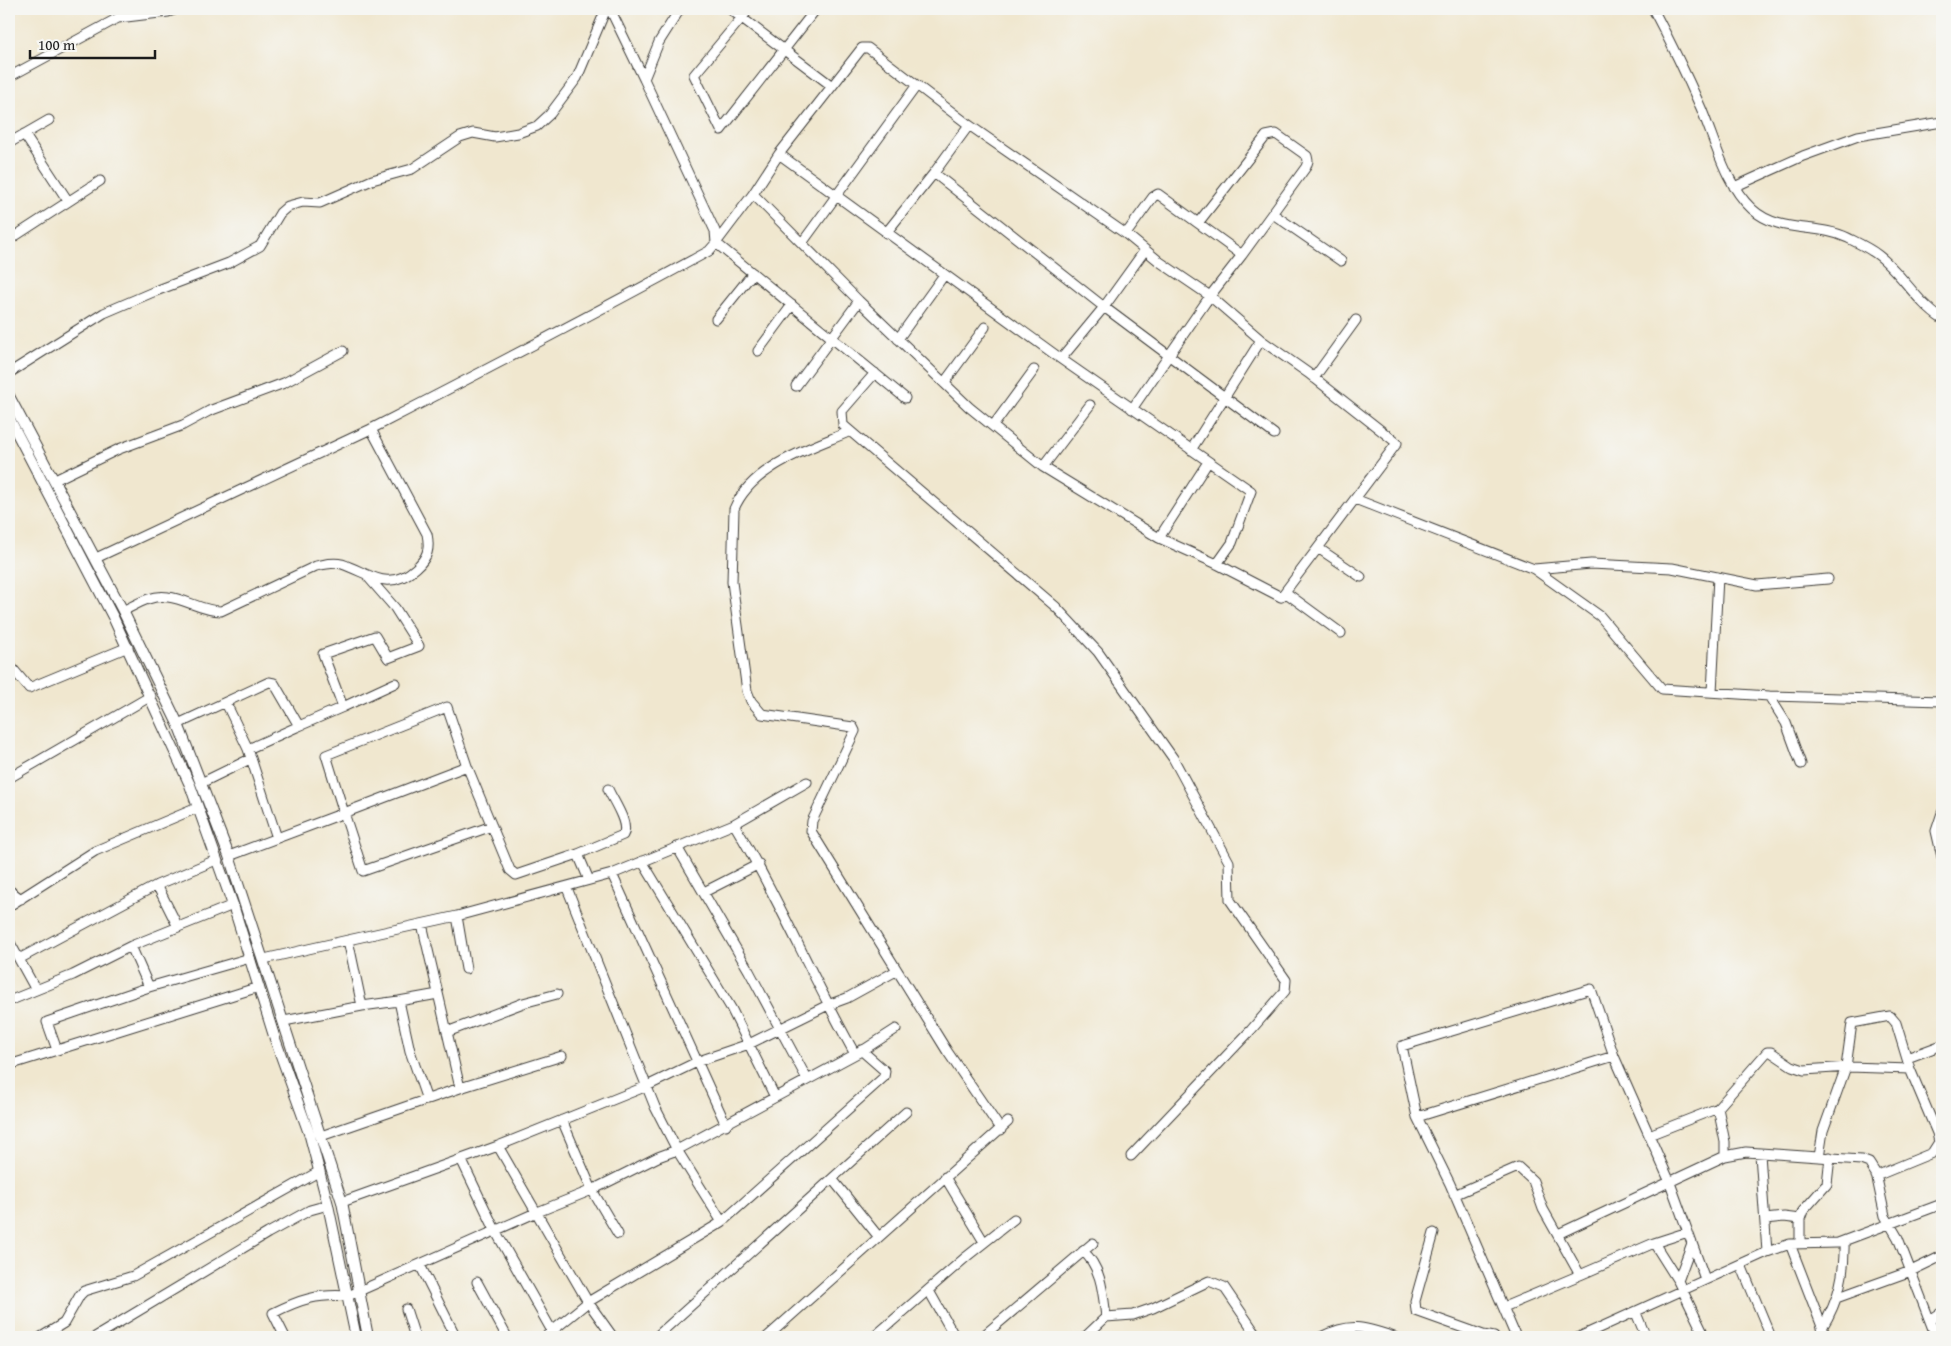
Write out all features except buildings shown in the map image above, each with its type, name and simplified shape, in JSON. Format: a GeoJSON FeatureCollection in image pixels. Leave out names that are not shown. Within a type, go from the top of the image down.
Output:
{"type":"FeatureCollection","features":[{"type":"Feature","properties":{"kind":"main road"},"geometry":{"type":"LineString","coordinates":[[9,396],[96,558],[178,724],[229,856],[342,1202],[368,1337]]}},
{"type":"Feature","properties":{"kind":"main road"},"geometry":{"type":"LineString","coordinates":[[9,418],[128,647],[190,785],[233,905],[320,1171],[356,1337]]}},
{"type":"Feature","properties":{"kind":"street"},"geometry":{"type":"LineString","coordinates":[[9,77],[118,18],[168,12],[176,9]]}},
{"type":"Feature","properties":{"kind":"street"},"geometry":{"type":"LineString","coordinates":[[9,373],[104,313],[229,263],[260,246],[280,213],[288,206],[303,202],[320,203],[372,180],[412,169],[460,137],[473,133],[495,137],[518,133],[537,126],[550,114],[577,78],[606,9]]}},
{"type":"Feature","properties":{"kind":"street"},"geometry":{"type":"LineString","coordinates":[[610,9],[715,231],[716,243],[905,398]]}},
{"type":"Feature","properties":{"kind":"street"},"geometry":{"type":"LineString","coordinates":[[644,78],[659,42],[680,9]]}},
{"type":"Feature","properties":{"kind":"street"},"geometry":{"type":"LineString","coordinates":[[730,9],[832,86]]}},
{"type":"Feature","properties":{"kind":"street"},"geometry":{"type":"LineString","coordinates":[[749,9],[741,16],[694,75],[721,130],[816,9]]}},
{"type":"Feature","properties":{"kind":"street"},"geometry":{"type":"LineString","coordinates":[[1653,9],[1692,89],[1734,187],[1752,209],[1767,220],[1789,227],[1828,230],[1867,247],[1879,255],[1924,304],[1942,319]]}},
{"type":"Feature","properties":{"kind":"street"},"geometry":{"type":"LineString","coordinates":[[96,558],[371,429],[553,336],[709,251],[753,194],[779,154],[862,48],[868,48],[969,124],[1126,234],[1210,296],[1261,340],[1398,443],[1281,597],[1217,564],[1159,538],[1043,468],[944,383],[753,194]]}},
{"type":"Feature","properties":{"kind":"street"},"geometry":{"type":"LineString","coordinates":[[802,243],[917,85]]}},
{"type":"Feature","properties":{"kind":"street"},"geometry":{"type":"LineString","coordinates":[[9,143],[49,120]]}},
{"type":"Feature","properties":{"kind":"street"},"geometry":{"type":"LineString","coordinates":[[1734,187],[1803,156],[1858,136],[1942,122]]}},
{"type":"Feature","properties":{"kind":"street"},"geometry":{"type":"LineString","coordinates":[[886,233],[934,173],[969,124]]}},
{"type":"Feature","properties":{"kind":"street"},"geometry":{"type":"LineString","coordinates":[[24,134],[68,202]]}},
{"type":"Feature","properties":{"kind":"street"},"geometry":{"type":"LineString","coordinates":[[1132,408],[1168,354],[1306,167],[1307,156],[1276,134],[1266,136],[1198,223]]}},
{"type":"Feature","properties":{"kind":"street"},"geometry":{"type":"LineString","coordinates":[[779,154],[1061,359],[1251,491],[1232,543],[1217,564]]}},
{"type":"Feature","properties":{"kind":"street"},"geometry":{"type":"LineString","coordinates":[[934,173],[1104,307],[1274,434]]}},
{"type":"Feature","properties":{"kind":"street"},"geometry":{"type":"LineString","coordinates":[[9,240],[100,181]]}},
{"type":"Feature","properties":{"kind":"street"},"geometry":{"type":"LineString","coordinates":[[1126,234],[1153,196],[1158,194],[1242,255]]}},
{"type":"Feature","properties":{"kind":"street"},"geometry":{"type":"LineString","coordinates":[[1272,214],[1341,261]]}},
{"type":"Feature","properties":{"kind":"street"},"geometry":{"type":"LineString","coordinates":[[1061,359],[1104,307],[1146,250]]}},
{"type":"Feature","properties":{"kind":"street"},"geometry":{"type":"LineString","coordinates":[[716,319],[752,272]]}},
{"type":"Feature","properties":{"kind":"street"},"geometry":{"type":"LineString","coordinates":[[898,339],[944,275]]}},
{"type":"Feature","properties":{"kind":"street"},"geometry":{"type":"LineString","coordinates":[[796,386],[859,301]]}},
{"type":"Feature","properties":{"kind":"street"},"geometry":{"type":"LineString","coordinates":[[758,351],[792,305]]}},
{"type":"Feature","properties":{"kind":"street"},"geometry":{"type":"LineString","coordinates":[[1314,378],[1356,320]]}},
{"type":"Feature","properties":{"kind":"street"},"geometry":{"type":"LineString","coordinates":[[944,383],[985,327]]}},
{"type":"Feature","properties":{"kind":"street"},"geometry":{"type":"LineString","coordinates":[[1191,450],[1261,340]]}},
{"type":"Feature","properties":{"kind":"street"},"geometry":{"type":"LineString","coordinates":[[55,480],[119,449],[183,426],[209,411],[284,383],[343,351]]}},
{"type":"Feature","properties":{"kind":"street"},"geometry":{"type":"LineString","coordinates":[[993,426],[1034,370]]}},
{"type":"Feature","properties":{"kind":"street"},"geometry":{"type":"LineString","coordinates":[[875,373],[842,411],[841,419],[848,432],[1056,607],[1098,652],[1172,758],[1229,862],[1230,900],[1286,980],[1285,991],[1251,1030],[1131,1156]]}},
{"type":"Feature","properties":{"kind":"street"},"geometry":{"type":"LineString","coordinates":[[1043,468],[1090,405]]}},
{"type":"Feature","properties":{"kind":"street"},"geometry":{"type":"LineString","coordinates":[[123,611],[147,599],[168,597],[212,611],[221,611],[316,566],[328,563],[342,564],[368,577],[392,580],[407,576],[427,555],[429,547],[427,534],[371,429]]}},
{"type":"Feature","properties":{"kind":"street"},"geometry":{"type":"LineString","coordinates":[[848,432],[773,467],[737,500],[734,509],[732,582],[747,690],[756,708],[762,714],[853,727],[855,731],[812,821],[811,831],[947,1051],[1001,1130]]}},
{"type":"Feature","properties":{"kind":"street"},"geometry":{"type":"LineString","coordinates":[[1159,538],[1208,462]]}},
{"type":"Feature","properties":{"kind":"street"},"geometry":{"type":"LineString","coordinates":[[1355,499],[1534,569],[1600,616],[1662,689],[1769,696],[1942,701]]}},
{"type":"Feature","properties":{"kind":"street"},"geometry":{"type":"LineString","coordinates":[[1318,548],[1361,577]]}},
{"type":"Feature","properties":{"kind":"street"},"geometry":{"type":"LineString","coordinates":[[1534,569],[1591,564],[1672,568],[1757,585],[1828,578]]}},
{"type":"Feature","properties":{"kind":"street"},"geometry":{"type":"LineString","coordinates":[[343,707],[322,654],[375,636],[388,658],[419,646],[395,608],[368,577]]}},
{"type":"Feature","properties":{"kind":"street"},"geometry":{"type":"LineString","coordinates":[[1712,692],[1718,577]]}},
{"type":"Feature","properties":{"kind":"street"},"geometry":{"type":"LineString","coordinates":[[1284,592],[1341,632]]}},
{"type":"Feature","properties":{"kind":"street"},"geometry":{"type":"LineString","coordinates":[[9,671],[13,669],[30,688],[128,647]]}},
{"type":"Feature","properties":{"kind":"street"},"geometry":{"type":"LineString","coordinates":[[178,724],[269,682],[274,683],[298,726]]}},
{"type":"Feature","properties":{"kind":"street"},"geometry":{"type":"LineString","coordinates":[[248,749],[395,683]]}},
{"type":"Feature","properties":{"kind":"street"},"geometry":{"type":"LineString","coordinates":[[9,778],[151,696]]}},
{"type":"Feature","properties":{"kind":"street"},"geometry":{"type":"LineString","coordinates":[[1769,696],[1786,723],[1801,764]]}},
{"type":"Feature","properties":{"kind":"street"},"geometry":{"type":"LineString","coordinates":[[226,703],[248,749],[277,838]]}},
{"type":"Feature","properties":{"kind":"street"},"geometry":{"type":"LineString","coordinates":[[492,826],[363,871],[326,755],[447,707],[467,766],[492,826],[510,870],[516,875],[613,841],[625,831],[625,824],[608,789]]}},
{"type":"Feature","properties":{"kind":"street"},"geometry":{"type":"LineString","coordinates":[[201,783],[250,759]]}},
{"type":"Feature","properties":{"kind":"street"},"geometry":{"type":"LineString","coordinates":[[229,856],[467,766]]}},
{"type":"Feature","properties":{"kind":"street"},"geometry":{"type":"LineString","coordinates":[[264,959],[457,916],[567,888],[612,874],[734,824],[808,782]]}},
{"type":"Feature","properties":{"kind":"street"},"geometry":{"type":"LineString","coordinates":[[9,906],[95,851],[197,808]]}},
{"type":"Feature","properties":{"kind":"street"},"geometry":{"type":"LineString","coordinates":[[1942,813],[1936,831],[1942,857]]}},
{"type":"Feature","properties":{"kind":"street"},"geometry":{"type":"LineString","coordinates":[[461,1159],[496,1232],[549,1334],[588,1302],[722,1222],[884,1077],[884,1071],[858,1052],[828,1005],[789,922],[734,824]]}},
{"type":"Feature","properties":{"kind":"street"},"geometry":{"type":"LineString","coordinates":[[677,847],[749,971],[806,1080]]}},
{"type":"Feature","properties":{"kind":"street"},"geometry":{"type":"LineString","coordinates":[[578,854],[589,880]]}},
{"type":"Feature","properties":{"kind":"street"},"geometry":{"type":"LineString","coordinates":[[19,960],[157,885],[216,860]]}},
{"type":"Feature","properties":{"kind":"street"},"geometry":{"type":"LineString","coordinates":[[642,862],[731,1008],[775,1097]]}},
{"type":"Feature","properties":{"kind":"street"},"geometry":{"type":"LineString","coordinates":[[704,892],[758,864]]}},
{"type":"Feature","properties":{"kind":"street"},"geometry":{"type":"LineString","coordinates":[[612,874],[726,1125]]}},
{"type":"Feature","properties":{"kind":"street"},"geometry":{"type":"LineString","coordinates":[[157,885],[178,927]]}},
{"type":"Feature","properties":{"kind":"street"},"geometry":{"type":"LineString","coordinates":[[567,888],[655,1107],[677,1150],[722,1222]]}},
{"type":"Feature","properties":{"kind":"street"},"geometry":{"type":"LineString","coordinates":[[9,890],[21,899]]}},
{"type":"Feature","properties":{"kind":"street"},"geometry":{"type":"LineString","coordinates":[[9,1001],[131,946],[233,905]]}},
{"type":"Feature","properties":{"kind":"street"},"geometry":{"type":"LineString","coordinates":[[457,916],[466,969]]}},
{"type":"Feature","properties":{"kind":"street"},"geometry":{"type":"LineString","coordinates":[[422,924],[460,1088]]}},
{"type":"Feature","properties":{"kind":"street"},"geometry":{"type":"LineString","coordinates":[[9,940],[36,990]]}},
{"type":"Feature","properties":{"kind":"street"},"geometry":{"type":"LineString","coordinates":[[348,940],[362,1006]]}},
{"type":"Feature","properties":{"kind":"street"},"geometry":{"type":"LineString","coordinates":[[131,946],[149,987]]}},
{"type":"Feature","properties":{"kind":"street"},"geometry":{"type":"LineString","coordinates":[[57,1050],[47,1022],[149,987],[250,958]]}},
{"type":"Feature","properties":{"kind":"street"},"geometry":{"type":"LineString","coordinates":[[342,1202],[498,1146],[647,1086],[698,1061],[749,1044],[854,994],[896,970]]}},
{"type":"Feature","properties":{"kind":"street"},"geometry":{"type":"LineString","coordinates":[[9,1065],[259,987]]}},
{"type":"Feature","properties":{"kind":"street"},"geometry":{"type":"LineString","coordinates":[[1516,1337],[1454,1195],[1417,1117],[1402,1046],[1591,989],[1614,1056],[1669,1180],[1705,1279]]}},
{"type":"Feature","properties":{"kind":"street"},"geometry":{"type":"LineString","coordinates":[[284,1021],[438,994]]}},
{"type":"Feature","properties":{"kind":"street"},"geometry":{"type":"LineString","coordinates":[[447,1032],[557,994]]}},
{"type":"Feature","properties":{"kind":"street"},"geometry":{"type":"LineString","coordinates":[[399,1001],[410,1051],[427,1100]]}},
{"type":"Feature","properties":{"kind":"street"},"geometry":{"type":"LineString","coordinates":[[1819,1156],[1823,1131],[1846,1067],[1850,1026],[1855,1021],[1890,1016],[1896,1023],[1910,1069],[1939,1131],[1939,1142],[1932,1153],[1876,1176]]}},
{"type":"Feature","properties":{"kind":"street"},"geometry":{"type":"LineString","coordinates":[[285,1337],[273,1313],[301,1299],[325,1294],[348,1296],[496,1232],[535,1212],[592,1190],[726,1125],[896,1029]]}},
{"type":"Feature","properties":{"kind":"street"},"geometry":{"type":"LineString","coordinates":[[1907,1058],[1942,1045]]}},
{"type":"Feature","properties":{"kind":"street"},"geometry":{"type":"LineString","coordinates":[[1649,1135],[1718,1108],[1767,1052],[1772,1052],[1792,1066],[1804,1070],[1846,1067],[1910,1069]]}},
{"type":"Feature","properties":{"kind":"street"},"geometry":{"type":"LineString","coordinates":[[321,1136],[460,1088],[562,1056]]}},
{"type":"Feature","properties":{"kind":"street"},"geometry":{"type":"LineString","coordinates":[[1417,1117],[1614,1056]]}},
{"type":"Feature","properties":{"kind":"street"},"geometry":{"type":"LineString","coordinates":[[1718,1108],[1725,1142],[1725,1156]]}},
{"type":"Feature","properties":{"kind":"street"},"geometry":{"type":"LineString","coordinates":[[656,1337],[906,1112]]}},
{"type":"Feature","properties":{"kind":"street"},"geometry":{"type":"LineString","coordinates":[[562,1120],[592,1190],[618,1234]]}},
{"type":"Feature","properties":{"kind":"street"},"geometry":{"type":"LineString","coordinates":[[767,1337],[1008,1122]]}},
{"type":"Feature","properties":{"kind":"street"},"geometry":{"type":"LineString","coordinates":[[498,1146],[588,1302],[614,1337]]}},
{"type":"Feature","properties":{"kind":"street"},"geometry":{"type":"LineString","coordinates":[[1558,1234],[1669,1180],[1738,1152],[1819,1156],[1865,1161],[1873,1167],[1883,1210],[1898,1238],[1936,1337]]}},
{"type":"Feature","properties":{"kind":"street"},"geometry":{"type":"LineString","coordinates":[[1760,1154],[1767,1252]]}},
{"type":"Feature","properties":{"kind":"street"},"geometry":{"type":"LineString","coordinates":[[1800,1243],[1800,1219],[1803,1211],[1827,1184],[1830,1158]]}},
{"type":"Feature","properties":{"kind":"street"},"geometry":{"type":"LineString","coordinates":[[1454,1195],[1518,1167],[1533,1181],[1543,1209],[1580,1275]]}},
{"type":"Feature","properties":{"kind":"street"},"geometry":{"type":"LineString","coordinates":[[41,1337],[64,1323],[84,1291],[132,1276],[320,1171]]}},
{"type":"Feature","properties":{"kind":"street"},"geometry":{"type":"LineString","coordinates":[[945,1177],[984,1242]]}},
{"type":"Feature","properties":{"kind":"street"},"geometry":{"type":"LineString","coordinates":[[832,1180],[878,1236]]}},
{"type":"Feature","properties":{"kind":"street"},"geometry":{"type":"LineString","coordinates":[[1578,1337],[1636,1313],[1705,1279],[1741,1265],[1767,1252],[1790,1244],[1826,1244],[1844,1240],[1942,1204]]}},
{"type":"Feature","properties":{"kind":"street"},"geometry":{"type":"LineString","coordinates":[[96,1337],[268,1233],[310,1210],[328,1205]]}},
{"type":"Feature","properties":{"kind":"street"},"geometry":{"type":"LineString","coordinates":[[1765,1219],[1784,1217],[1800,1219]]}},
{"type":"Feature","properties":{"kind":"street"},"geometry":{"type":"LineString","coordinates":[[874,1337],[984,1242],[1014,1219]]}},
{"type":"Feature","properties":{"kind":"street"},"geometry":{"type":"LineString","coordinates":[[1504,1308],[1654,1243],[1688,1232]]}},
{"type":"Feature","properties":{"kind":"street"},"geometry":{"type":"LineString","coordinates":[[1434,1233],[1416,1301],[1416,1311],[1483,1336],[1494,1337]]}},
{"type":"Feature","properties":{"kind":"street"},"geometry":{"type":"LineString","coordinates":[[1822,1328],[1838,1297],[1845,1254],[1844,1240]]}},
{"type":"Feature","properties":{"kind":"street"},"geometry":{"type":"LineString","coordinates":[[982,1337],[1093,1243]]}},
{"type":"Feature","properties":{"kind":"street"},"geometry":{"type":"LineString","coordinates":[[1654,1243],[1678,1281],[1705,1337]]}},
{"type":"Feature","properties":{"kind":"street"},"geometry":{"type":"LineString","coordinates":[[1678,1281],[1692,1243]]}},
{"type":"Feature","properties":{"kind":"street"},"geometry":{"type":"LineString","coordinates":[[1790,1244],[1826,1337]]}},
{"type":"Feature","properties":{"kind":"street"},"geometry":{"type":"LineString","coordinates":[[1083,1251],[1090,1258],[1098,1273],[1106,1317]]}},
{"type":"Feature","properties":{"kind":"street"},"geometry":{"type":"LineString","coordinates":[[1838,1297],[1911,1271],[1942,1256]]}},
{"type":"Feature","properties":{"kind":"street"},"geometry":{"type":"LineString","coordinates":[[420,1265],[456,1337]]}},
{"type":"Feature","properties":{"kind":"street"},"geometry":{"type":"LineString","coordinates":[[1741,1265],[1771,1337]]}},
{"type":"Feature","properties":{"kind":"street"},"geometry":{"type":"LineString","coordinates":[[1085,1337],[1106,1317],[1133,1315],[1154,1308],[1209,1281],[1217,1282],[1224,1287],[1258,1337]]}},
{"type":"Feature","properties":{"kind":"street"},"geometry":{"type":"LineString","coordinates":[[476,1282],[507,1337]]}},
{"type":"Feature","properties":{"kind":"street"},"geometry":{"type":"LineString","coordinates":[[929,1291],[955,1337]]}},
{"type":"Feature","properties":{"kind":"street"},"geometry":{"type":"LineString","coordinates":[[406,1309],[414,1337]]}},
{"type":"Feature","properties":{"kind":"street"},"geometry":{"type":"LineString","coordinates":[[1930,1320],[1942,1312]]}},
{"type":"Feature","properties":{"kind":"street"},"geometry":{"type":"LineString","coordinates":[[1636,1313],[1646,1337]]}},
{"type":"Feature","properties":{"kind":"street"},"geometry":{"type":"LineString","coordinates":[[1321,1337],[1340,1329],[1360,1326],[1394,1337]]}}]}
